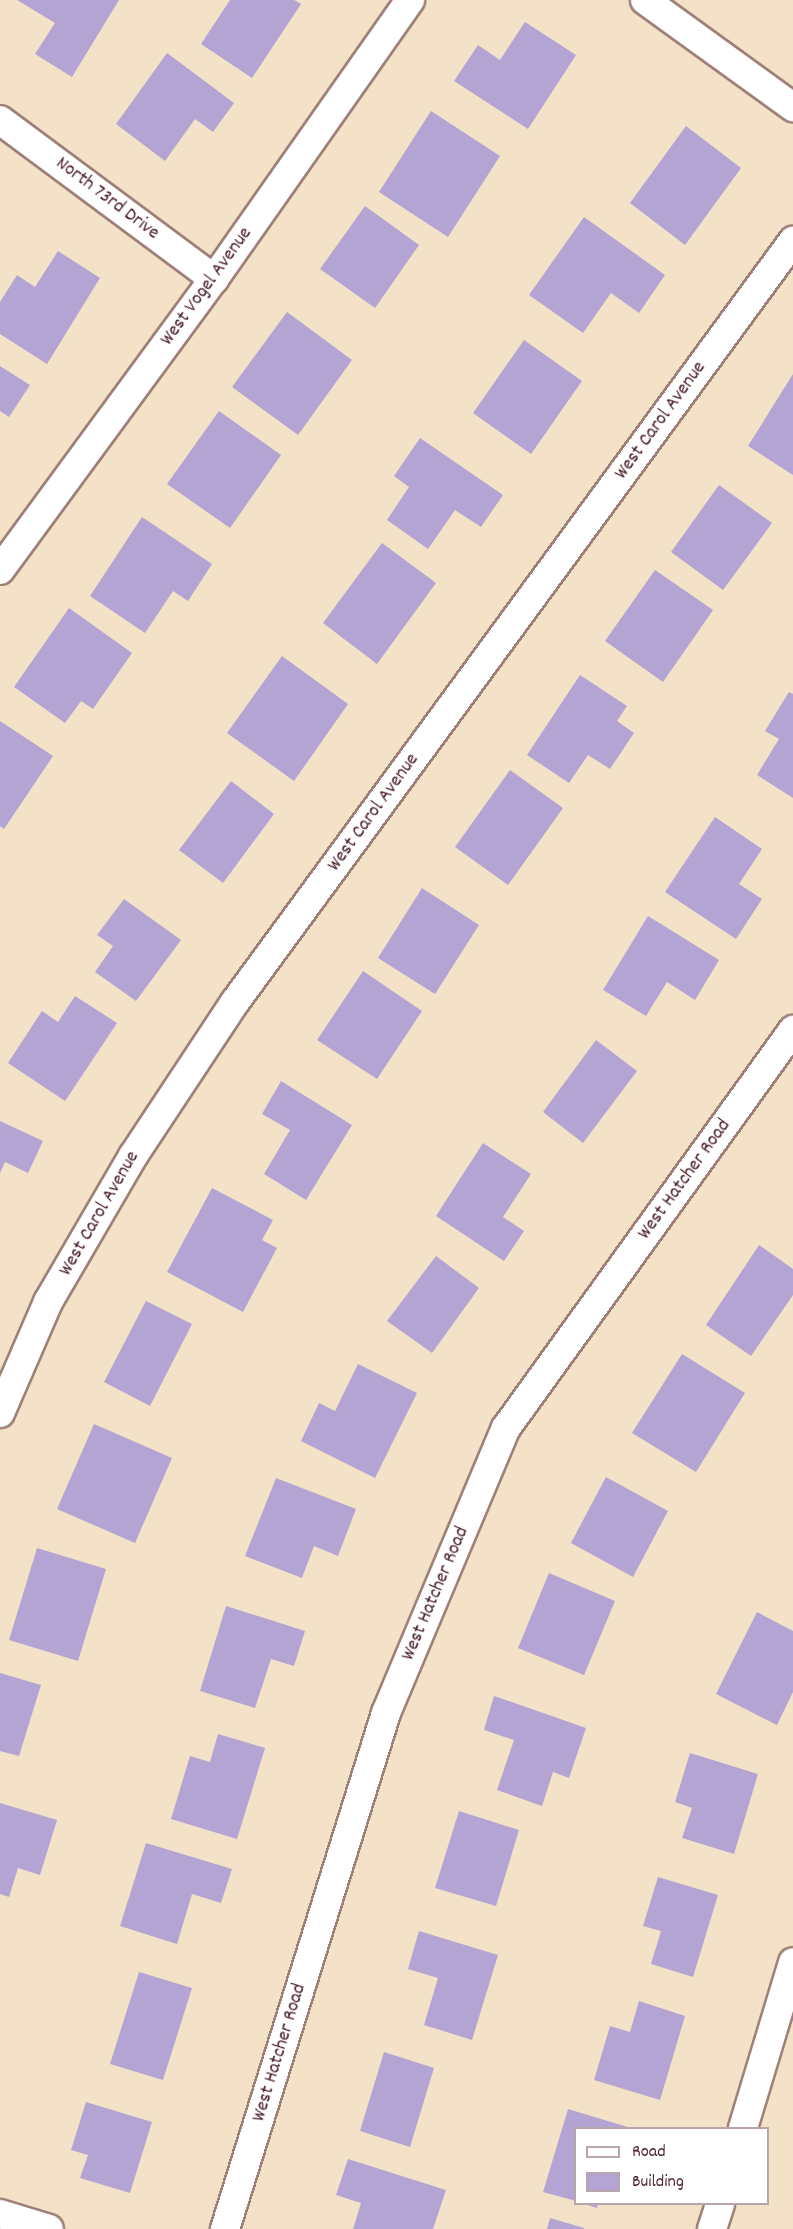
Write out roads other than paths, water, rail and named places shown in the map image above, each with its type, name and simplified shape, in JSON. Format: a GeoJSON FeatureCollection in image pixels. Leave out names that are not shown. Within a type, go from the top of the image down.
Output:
{"type":"FeatureCollection","features":[{"type":"Feature","properties":{"kind":"street","name":"West Vogel Avenue"},"geometry":{"type":"LineString","coordinates":[[0,570],[214,279],[410,0]]}},
{"type":"Feature","properties":{"kind":"street"},"geometry":{"type":"LineString","coordinates":[[645,0],[793,107]]}},
{"type":"Feature","properties":{"kind":"street","name":"North 73rd Drive"},"geometry":{"type":"LineString","coordinates":[[0,120],[214,279]]}},
{"type":"Feature","properties":{"kind":"street","name":"West Carol Avenue"},"geometry":{"type":"LineString","coordinates":[[0,1413],[54,1292],[133,1156],[236,1002],[793,241]]}},
{"type":"Feature","properties":{"kind":"street","name":"West Hatcher Road"},"geometry":{"type":"LineString","coordinates":[[225,2229],[386,1713],[506,1428],[793,1030]]}},
{"type":"Feature","properties":{"kind":"street"},"geometry":{"type":"LineString","coordinates":[[743,2127],[793,1962]]}},
{"type":"Feature","properties":{"kind":"street"},"geometry":{"type":"LineString","coordinates":[[712,2229],[720,2205]]}},
{"type":"Feature","properties":{"kind":"street"},"geometry":{"type":"LineString","coordinates":[[0,2214],[49,2229]]}}]}
